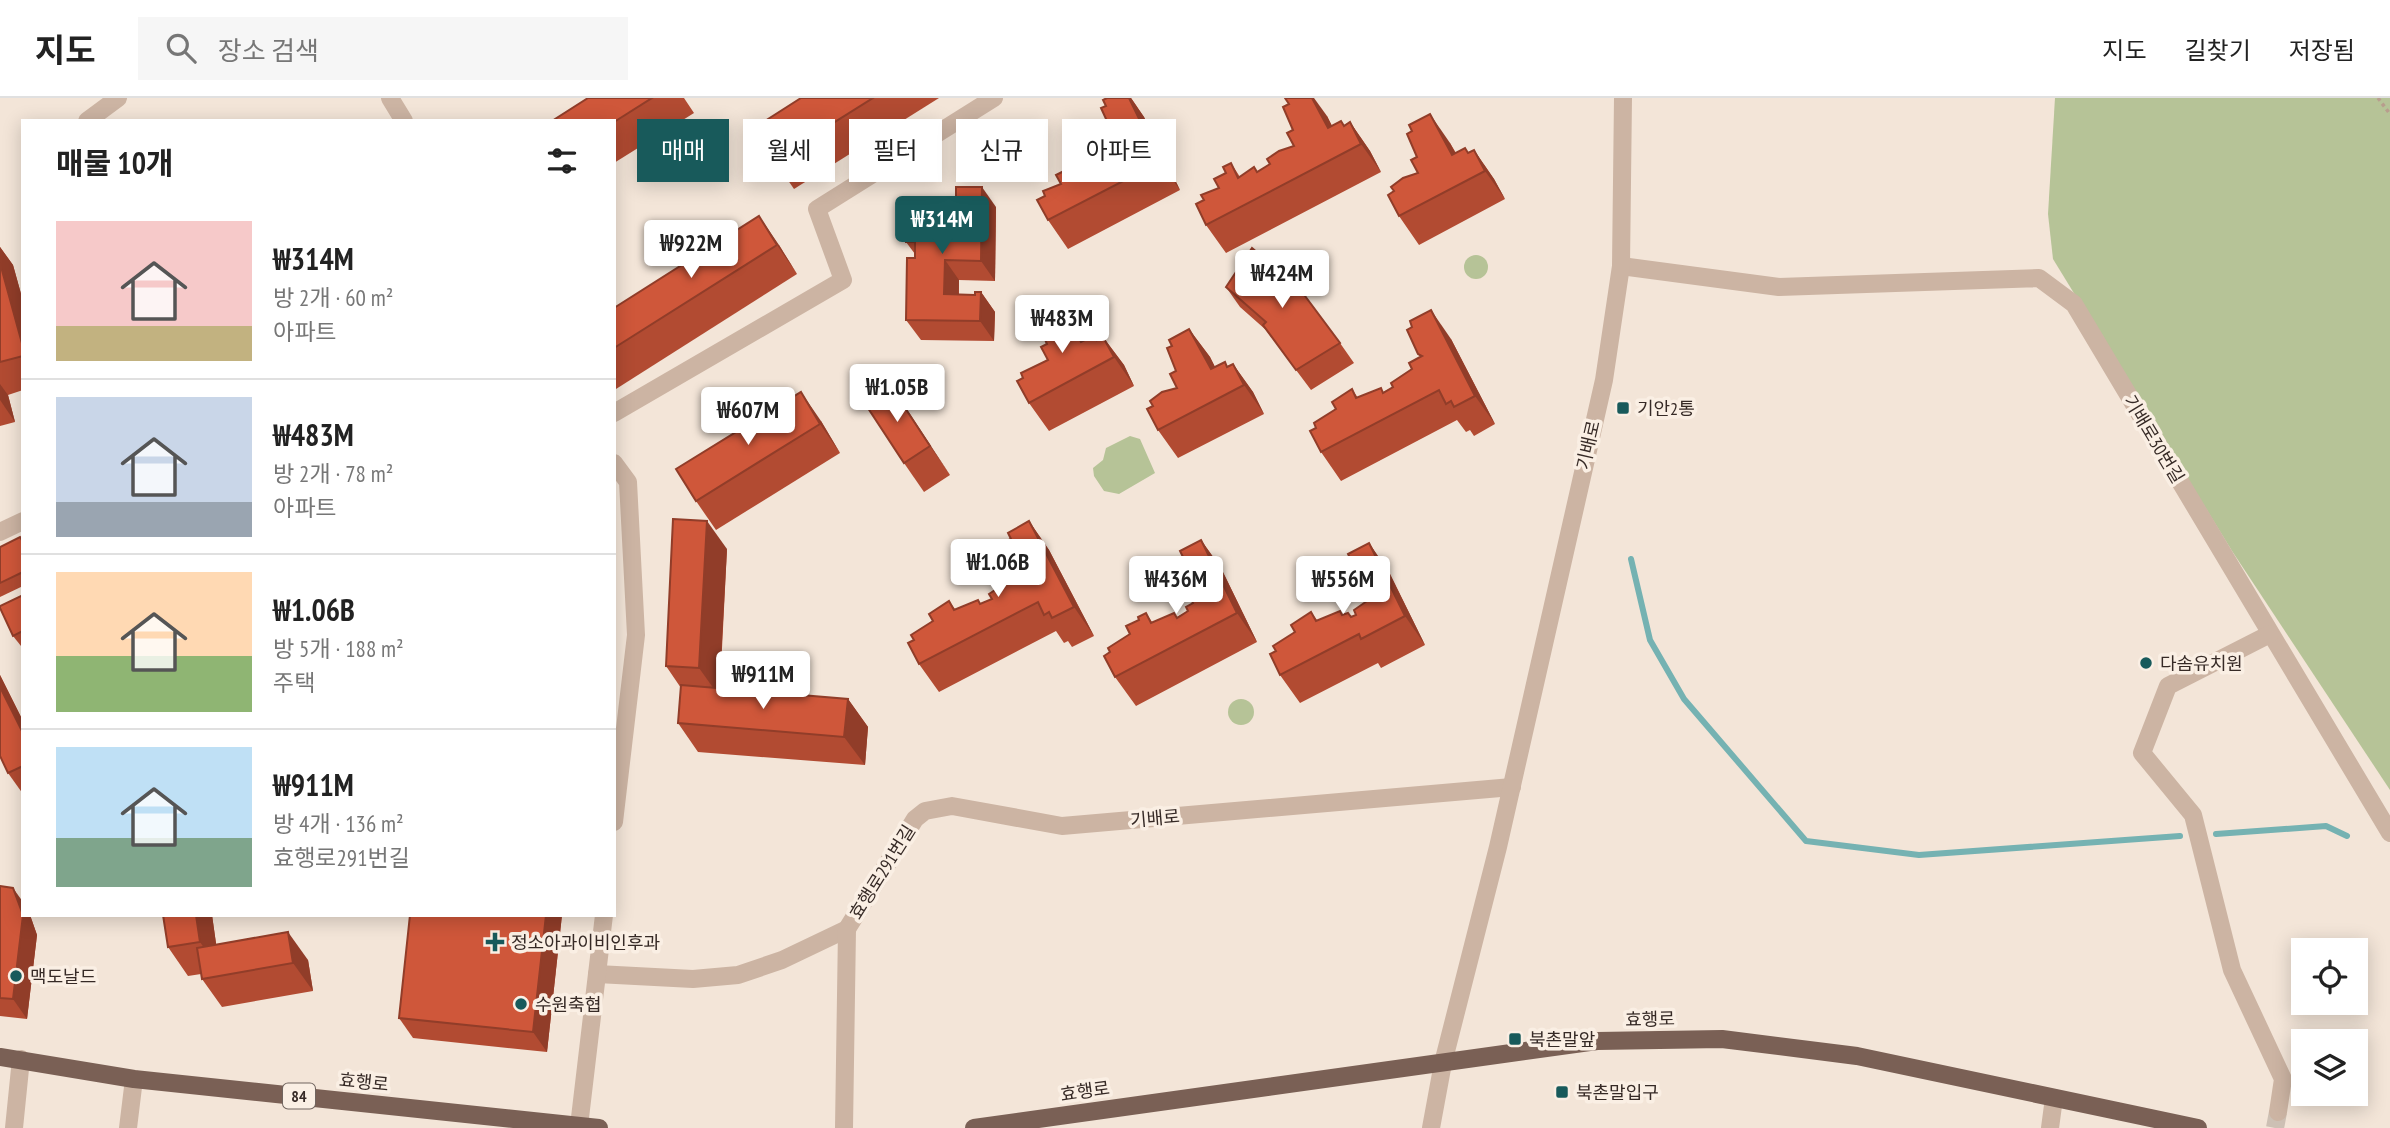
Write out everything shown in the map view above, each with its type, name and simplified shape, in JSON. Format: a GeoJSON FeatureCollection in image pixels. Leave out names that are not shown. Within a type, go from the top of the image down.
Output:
{"type":"FeatureCollection","features":[{"type":"Feature","properties":{"kind":"main road","name":"효행로"},"geometry":{"type":"LineString","coordinates":[[974,1128],[1597,1041],[1722,1039],[1857,1056],[2198,1128]]}},
{"type":"Feature","properties":{"kind":"main road","name":"효행로"},"geometry":{"type":"LineString","coordinates":[[0,1057],[134,1079],[598,1128]]}},
{"type":"Feature","properties":{"kind":"street"},"geometry":{"type":"LineString","coordinates":[[91,119],[118,98]]}},
{"type":"Feature","properties":{"kind":"street"},"geometry":{"type":"LineString","coordinates":[[390,98],[403,119]]}},
{"type":"Feature","properties":{"kind":"street"},"geometry":{"type":"LineString","coordinates":[[616,412],[843,281],[817,209],[994,98]]}},
{"type":"Feature","properties":{"kind":"street","name":"기배로"},"geometry":{"type":"LineString","coordinates":[[1431,1128],[1443,1063],[1512,788],[1604,380],[1621,266],[1623,98]]}},
{"type":"Feature","properties":{"kind":"street","name":"기배로30번길"},"geometry":{"type":"LineString","coordinates":[[1621,266],[1779,287],[2039,278],[2074,304],[2390,833]]}},
{"type":"Feature","properties":{"kind":"street"},"geometry":{"type":"LineString","coordinates":[[616,466],[628,482],[636,635],[616,805]]}},
{"type":"Feature","properties":{"kind":"street"},"geometry":{"type":"LineString","coordinates":[[0,532],[21,522]]}},
{"type":"Feature","properties":{"kind":"street"},"geometry":{"type":"LineString","coordinates":[[2270,634],[2168,686],[2142,753],[2193,816],[2232,970],[2283,1079],[2278,1112]]}},
{"type":"Feature","properties":{"kind":"street","name":"기배로"},"geometry":{"type":"LineString","coordinates":[[925,811],[952,806],[1062,826],[1512,788]]}},
{"type":"Feature","properties":{"kind":"street","name":"효행로291번길"},"geometry":{"type":"LineString","coordinates":[[597,974],[693,979],[738,975],[782,960],[847,929],[915,819],[925,811]]}},
{"type":"Feature","properties":{"kind":"street"},"geometry":{"type":"LineString","coordinates":[[579,1126],[604,917]]}},
{"type":"Feature","properties":{"kind":"street"},"geometry":{"type":"LineString","coordinates":[[844,1128],[847,929]]}},
{"type":"Feature","properties":{"kind":"street"},"geometry":{"type":"LineString","coordinates":[[14,1128],[21,1059]]}},
{"type":"Feature","properties":{"kind":"street"},"geometry":{"type":"LineString","coordinates":[[128,1128],[134,1079]]}},
{"type":"Feature","properties":{"kind":"street"},"geometry":{"type":"LineString","coordinates":[[2050,1128],[2054,1098]]}},
{"type":"Feature","properties":{"kind":"path"},"geometry":{"type":"LineString","coordinates":[[2378,98],[2390,114]]}},
{"type":"Feature","properties":{"kind":"green space"},"geometry":{"type":"Polygon","coordinates":[[[2055,98],[2390,98],[2390,790],[2232,551],[2053,259],[2048,214],[2055,98]]]}},
{"type":"Feature","properties":{"kind":"green space"},"geometry":{"type":"Polygon","coordinates":[[[1476,255],[1484,259],[1488,267],[1484,275],[1476,279],[1468,275],[1464,267],[1468,259],[1476,255]]]}},
{"type":"Feature","properties":{"kind":"green space"},"geometry":{"type":"Polygon","coordinates":[[[1130,436],[1140,439],[1155,473],[1119,494],[1104,491],[1094,476],[1093,468],[1103,460],[1106,448],[1130,436]]]}},
{"type":"Feature","properties":{"kind":"green space"},"geometry":{"type":"Polygon","coordinates":[[[1241,699],[1250,703],[1254,712],[1250,721],[1241,725],[1232,721],[1228,712],[1232,703],[1241,699]]]}},
{"type":"Feature","properties":{"kind":"building"},"geometry":{"type":"Polygon","coordinates":[[[588,98],[652,98],[616,121],[555,119],[588,98]]]}},
{"type":"Feature","properties":{"kind":"building"},"geometry":{"type":"Polygon","coordinates":[[[801,98],[873,98],[835,122],[835,119],[768,119],[801,98]]]}},
{"type":"Feature","properties":{"kind":"building"},"geometry":{"type":"Polygon","coordinates":[[[1129,98],[1139,119],[1106,119],[1101,108],[1106,106],[1103,100],[1129,98]]]}},
{"type":"Feature","properties":{"kind":"building"},"geometry":{"type":"Polygon","coordinates":[[[1285,98],[1312,98],[1328,128],[1341,121],[1344,126],[1350,122],[1361,144],[1206,225],[1196,204],[1204,200],[1201,195],[1219,188],[1214,179],[1226,173],[1223,167],[1231,163],[1238,178],[1254,167],[1257,172],[1270,164],[1267,159],[1294,146],[1287,133],[1293,130],[1283,107],[1289,104],[1285,98]]]}},
{"type":"Feature","properties":{"kind":"building"},"geometry":{"type":"Polygon","coordinates":[[[1430,114],[1452,155],[1465,148],[1468,153],[1474,150],[1485,171],[1399,216],[1388,195],[1394,191],[1391,187],[1403,178],[1418,173],[1411,160],[1417,157],[1407,134],[1412,131],[1409,125],[1430,114]]]}},
{"type":"Feature","properties":{"kind":"building"},"geometry":{"type":"Polygon","coordinates":[[[1062,172],[1062,182],[1121,182],[1048,220],[1037,200],[1045,196],[1043,191],[1061,184],[1056,175],[1062,172]]]}},
{"type":"Feature","properties":{"kind":"building"},"geometry":{"type":"Polygon","coordinates":[[[956,187],[982,187],[981,261],[945,260],[944,294],[975,295],[975,292],[981,292],[980,321],[906,320],[907,258],[915,258],[915,242],[906,242],[907,198],[934,198],[934,211],[956,211],[956,187]]]}},
{"type":"Feature","properties":{"kind":"building"},"geometry":{"type":"Polygon","coordinates":[[[759,216],[777,245],[616,347],[616,307],[759,216]]]}},
{"type":"Feature","properties":{"kind":"building"},"geometry":{"type":"Polygon","coordinates":[[[1252,248],[1299,288],[1340,343],[1296,370],[1263,325],[1266,322],[1226,287],[1252,248]]]}},
{"type":"Feature","properties":{"kind":"building"},"geometry":{"type":"Polygon","coordinates":[[[0,263],[21,340],[21,357],[0,362],[0,263]]]}},
{"type":"Feature","properties":{"kind":"building"},"geometry":{"type":"Polygon","coordinates":[[[1060,301],[1081,342],[1095,335],[1097,340],[1103,337],[1114,357],[1029,403],[1017,381],[1023,378],[1021,373],[1048,360],[1041,347],[1047,344],[1037,321],[1042,318],[1039,312],[1060,301]]]}},
{"type":"Feature","properties":{"kind":"building"},"geometry":{"type":"Polygon","coordinates":[[[1431,310],[1475,396],[1454,407],[1451,401],[1446,404],[1439,390],[1321,452],[1310,431],[1316,428],[1314,423],[1336,409],[1332,402],[1352,389],[1356,398],[1381,388],[1383,393],[1393,387],[1391,383],[1412,369],[1409,363],[1422,356],[1418,354],[1407,330],[1412,327],[1410,321],[1431,310]]]}},
{"type":"Feature","properties":{"kind":"building"},"geometry":{"type":"Polygon","coordinates":[[[1189,329],[1211,369],[1225,362],[1227,367],[1233,364],[1244,385],[1158,430],[1147,409],[1153,406],[1150,401],[1162,392],[1177,388],[1170,374],[1176,371],[1167,348],[1172,346],[1169,340],[1189,329]]]}},
{"type":"Feature","properties":{"kind":"building"},"geometry":{"type":"Polygon","coordinates":[[[890,385],[930,446],[904,463],[864,402],[890,385]]]}},
{"type":"Feature","properties":{"kind":"building"},"geometry":{"type":"Polygon","coordinates":[[[801,392],[820,424],[696,501],[676,469],[801,392]]]}},
{"type":"Feature","properties":{"kind":"building"},"geometry":{"type":"Polygon","coordinates":[[[673,519],[707,521],[699,668],[666,666],[673,519]]]}},
{"type":"Feature","properties":{"kind":"building"},"geometry":{"type":"Polygon","coordinates":[[[1029,521],[1074,607],[1052,618],[1049,612],[1044,615],[1038,602],[919,664],[908,643],[914,640],[911,635],[933,621],[929,614],[949,601],[954,610],[978,600],[980,604],[992,599],[989,594],[1010,580],[1007,574],[1020,567],[1006,541],[1011,539],[1008,533],[1029,521]]]}},
{"type":"Feature","properties":{"kind":"building"},"geometry":{"type":"Polygon","coordinates":[[[21,539],[21,573],[0,583],[0,547],[21,539]]]}},
{"type":"Feature","properties":{"kind":"building"},"geometry":{"type":"Polygon","coordinates":[[[1201,540],[1237,613],[1115,677],[1104,656],[1110,652],[1108,648],[1130,634],[1126,626],[1146,613],[1151,623],[1174,613],[1177,618],[1188,611],[1186,607],[1193,603],[1190,596],[1197,592],[1191,582],[1188,583],[1178,559],[1183,557],[1180,551],[1201,540]]]}},
{"type":"Feature","properties":{"kind":"building"},"geometry":{"type":"Polygon","coordinates":[[[1369,543],[1405,616],[1361,639],[1359,634],[1280,675],[1270,654],[1276,651],[1273,646],[1295,632],[1291,625],[1311,612],[1316,621],[1340,611],[1342,615],[1348,613],[1351,617],[1356,615],[1354,610],[1367,601],[1359,585],[1356,587],[1346,563],[1351,560],[1348,554],[1369,543]]]}},
{"type":"Feature","properties":{"kind":"building"},"geometry":{"type":"Polygon","coordinates":[[[21,596],[21,632],[13,636],[0,606],[21,596]]]}},
{"type":"Feature","properties":{"kind":"building"},"geometry":{"type":"Polygon","coordinates":[[[681,685],[848,699],[844,737],[678,723],[681,685]]]}},
{"type":"Feature","properties":{"kind":"building"},"geometry":{"type":"Polygon","coordinates":[[[0,687],[21,729],[21,767],[8,773],[0,756],[0,687]]]}},
{"type":"Feature","properties":{"kind":"building"},"geometry":{"type":"Polygon","coordinates":[[[0,886],[13,888],[23,917],[13,999],[0,998],[0,886]]]}},
{"type":"Feature","properties":{"kind":"building"},"geometry":{"type":"Polygon","coordinates":[[[163,917],[196,917],[200,942],[168,947],[163,917]]]}},
{"type":"Feature","properties":{"kind":"building"},"geometry":{"type":"Polygon","coordinates":[[[410,917],[546,917],[533,1032],[399,1018],[410,917]]]}},
{"type":"Feature","properties":{"kind":"building"},"geometry":{"type":"Polygon","coordinates":[[[288,932],[293,963],[202,979],[197,948],[288,932]]]}},
{"type":"Feature","properties":{"kind":"waterway"},"geometry":{"type":"LineString","coordinates":[[1631,559],[1650,640],[1684,699],[1806,841],[1919,855],[2180,836]]}},
{"type":"Feature","properties":{"kind":"waterway"},"geometry":{"type":"LineString","coordinates":[[2216,834],[2326,826],[2347,836]]}},
{"type":"Feature","properties":{"kind":"tunnel"},"geometry":{"type":"LineString","coordinates":[[2275,1128],[2278,1112]]}},
{"type":"Feature","properties":{"kind":"place","name":"기안2통"},"geometry":{"type":"Point","coordinates":[1623,408]}},
{"type":"Feature","properties":{"kind":"place","name":"다솜유치원"},"geometry":{"type":"Point","coordinates":[2146,663]}},
{"type":"Feature","properties":{"kind":"place","name":"정소아과이비인후과"},"geometry":{"type":"Point","coordinates":[495,942]}},
{"type":"Feature","properties":{"kind":"place","name":"맥도날드"},"geometry":{"type":"Point","coordinates":[16,976]}},
{"type":"Feature","properties":{"kind":"place","name":"수원축협"},"geometry":{"type":"Point","coordinates":[521,1004]}},
{"type":"Feature","properties":{"kind":"place","name":"북촌말앞"},"geometry":{"type":"Point","coordinates":[1515,1039]}},
{"type":"Feature","properties":{"kind":"place","name":"북촌말입구"},"geometry":{"type":"Point","coordinates":[1562,1092]}}]}
